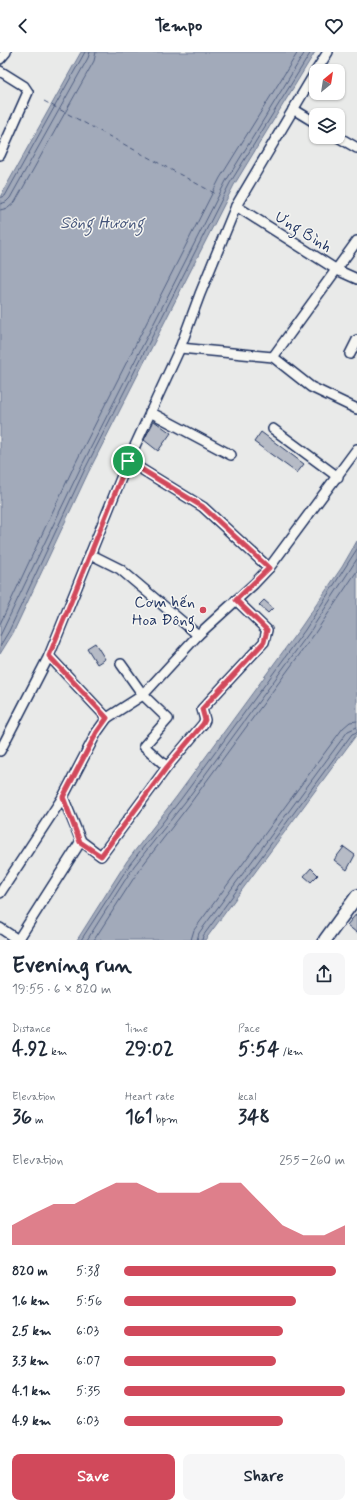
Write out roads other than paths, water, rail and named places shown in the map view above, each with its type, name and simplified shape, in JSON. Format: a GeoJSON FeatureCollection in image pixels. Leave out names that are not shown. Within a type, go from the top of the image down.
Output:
{"type":"FeatureCollection","features":[{"type":"Feature","properties":{"kind":"main road"},"geometry":{"type":"LineString","coordinates":[[325,940],[357,896]]}},
{"type":"Feature","properties":{"kind":"street"},"geometry":{"type":"LineString","coordinates":[[0,59],[6,52]]}},
{"type":"Feature","properties":{"kind":"street"},"geometry":{"type":"LineString","coordinates":[[320,64],[328,52]]}},
{"type":"Feature","properties":{"kind":"street"},"geometry":{"type":"LineString","coordinates":[[0,71],[24,86],[28,92],[0,155]]}},
{"type":"Feature","properties":{"kind":"street"},"geometry":{"type":"LineString","coordinates":[[0,751],[49,656],[128,461],[180,348],[200,294],[236,206],[309,83]]}},
{"type":"Feature","properties":{"kind":"street"},"geometry":{"type":"LineString","coordinates":[[293,109],[309,119]]}},
{"type":"Feature","properties":{"kind":"street"},"geometry":{"type":"LineString","coordinates":[[345,141],[357,148]]}},
{"type":"Feature","properties":{"kind":"street","name":"Ưng Bình"},"geometry":{"type":"LineString","coordinates":[[236,206],[337,270],[357,279]]}},
{"type":"Feature","properties":{"kind":"street"},"geometry":{"type":"LineString","coordinates":[[273,357],[357,242]]}},
{"type":"Feature","properties":{"kind":"street"},"geometry":{"type":"LineString","coordinates":[[350,354],[357,340]]}},
{"type":"Feature","properties":{"kind":"street"},"geometry":{"type":"LineString","coordinates":[[180,348],[273,357],[311,387],[357,409]]}},
{"type":"Feature","properties":{"kind":"street"},"geometry":{"type":"LineString","coordinates":[[150,412],[230,455]]}},
{"type":"Feature","properties":{"kind":"street"},"geometry":{"type":"LineString","coordinates":[[273,429],[338,477]]}},
{"type":"Feature","properties":{"kind":"street"},"geometry":{"type":"LineString","coordinates":[[0,893],[63,797],[97,732],[107,718],[143,696],[198,635],[269,568],[338,477],[357,449]]}},
{"type":"Feature","properties":{"kind":"street"},"geometry":{"type":"LineString","coordinates":[[128,461],[203,507],[269,568]]}},
{"type":"Feature","properties":{"kind":"street"},"geometry":{"type":"LineString","coordinates":[[90,554],[120,569],[198,635]]}},
{"type":"Feature","properties":{"kind":"street"},"geometry":{"type":"LineString","coordinates":[[63,797],[80,842],[101,856],[167,767],[203,724],[205,720],[202,709],[264,642],[267,630],[236,600]]}},
{"type":"Feature","properties":{"kind":"street"},"geometry":{"type":"LineString","coordinates":[[49,656],[107,718]]}},
{"type":"Feature","properties":{"kind":"street"},"geometry":{"type":"LineString","coordinates":[[120,664],[143,696],[168,719],[144,746],[167,767]]}},
{"type":"Feature","properties":{"kind":"street"},"geometry":{"type":"LineString","coordinates":[[0,928],[18,940],[80,842]]}},
{"type":"Feature","properties":{"kind":"water","name":"Sông Hương"},"geometry":{"type":"Polygon","coordinates":[[[81,52],[315,52],[234,185],[88,473],[13,633],[0,654],[0,197],[81,52]]]}},
{"type":"Feature","properties":{"kind":"water"},"geometry":{"type":"Polygon","coordinates":[[[357,541],[357,734],[205,940],[77,940],[127,861],[177,796],[301,627],[342,567],[357,541]]]}},
{"type":"Feature","properties":{"kind":"place","name":"Cơm hến Hoa Đông"},"geometry":{"type":"Point","coordinates":[203,610]}}]}
